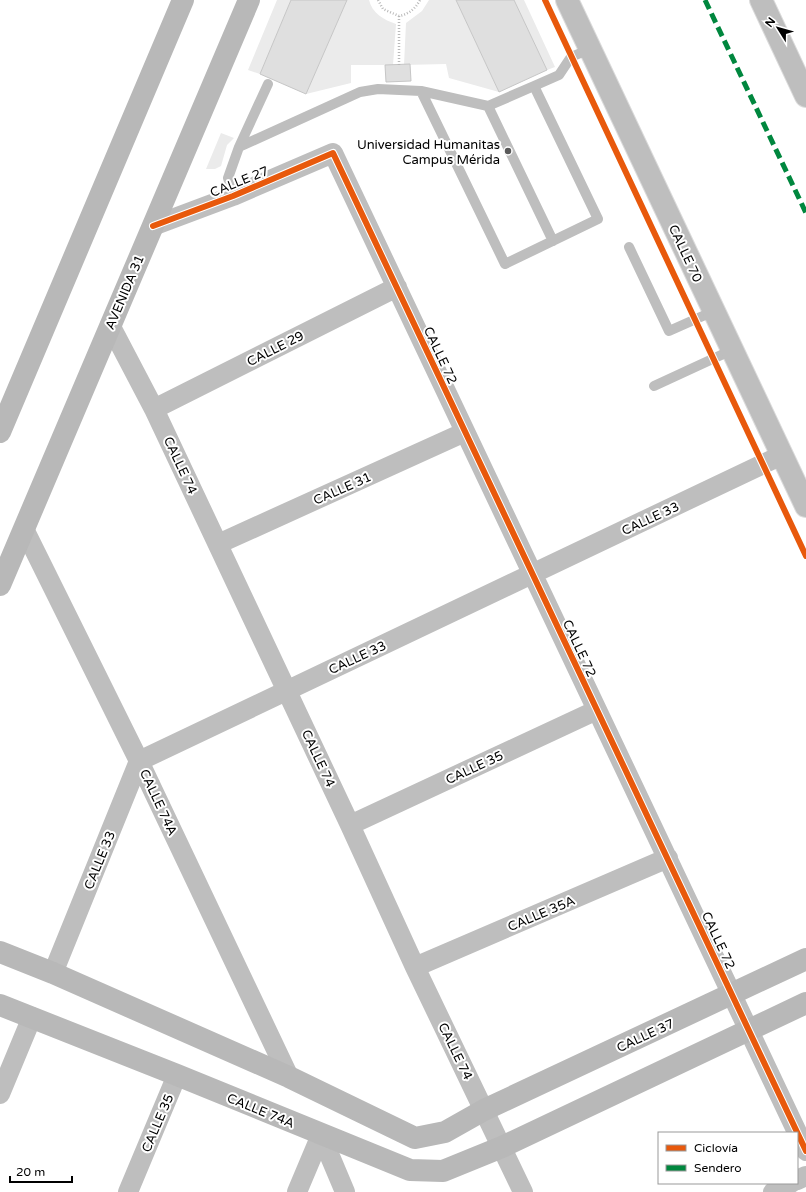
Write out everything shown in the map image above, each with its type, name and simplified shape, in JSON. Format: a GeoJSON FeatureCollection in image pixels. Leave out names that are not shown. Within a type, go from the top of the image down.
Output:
{"type":"FeatureCollection","features":[{"type":"Feature","properties":{"kind":"main road"},"geometry":{"type":"LineString","coordinates":[[761,0],[806,96]]}},
{"type":"Feature","properties":{"kind":"main road","name":"CALLE 70"},"geometry":{"type":"LineString","coordinates":[[568,1],[806,506]]}},
{"type":"Feature","properties":{"kind":"street"},"geometry":{"type":"LineString","coordinates":[[0,432],[183,0]]}},
{"type":"Feature","properties":{"kind":"street","name":"AVENIDA 31"},"geometry":{"type":"LineString","coordinates":[[0,585],[249,0]]}},
{"type":"Feature","properties":{"kind":"street","name":"CALLE 27"},"geometry":{"type":"LineString","coordinates":[[152,226],[233,196],[333,153]]}},
{"type":"Feature","properties":{"kind":"street","name":"CALLE 72"},"geometry":{"type":"LineString","coordinates":[[333,153],[797,1132]]}},
{"type":"Feature","properties":{"kind":"street","name":"CALLE 29"},"geometry":{"type":"LineString","coordinates":[[154,409],[396,287]]}},
{"type":"Feature","properties":{"kind":"street","name":"CALLE 74"},"geometry":{"type":"LineString","coordinates":[[110,325],[154,409],[350,825],[415,967],[523,1192]]}},
{"type":"Feature","properties":{"kind":"street","name":"CALLE 31"},"geometry":{"type":"LineString","coordinates":[[218,544],[465,432]]}},
{"type":"Feature","properties":{"kind":"street","name":"CALLE 33"},"geometry":{"type":"LineString","coordinates":[[53,973],[139,761],[782,455]]}},
{"type":"Feature","properties":{"kind":"street","name":"CALLE 74A"},"geometry":{"type":"LineString","coordinates":[[24,529],[139,761],[289,1077]]}},
{"type":"Feature","properties":{"kind":"street","name":"CALLE 35"},"geometry":{"type":"LineString","coordinates":[[350,825],[597,710]]}},
{"type":"Feature","properties":{"kind":"street","name":"CALLE 35A"},"geometry":{"type":"LineString","coordinates":[[415,967],[668,858]]}},
{"type":"Feature","properties":{"kind":"street"},"geometry":{"type":"LineString","coordinates":[[0,952],[53,973],[289,1077],[415,1138],[444,1132],[484,1110]]}},
{"type":"Feature","properties":{"kind":"street","name":"CALLE 37"},"geometry":{"type":"LineString","coordinates":[[484,1110],[806,959]]}},
{"type":"Feature","properties":{"kind":"street"},"geometry":{"type":"LineString","coordinates":[[502,1147],[806,1003]]}},
{"type":"Feature","properties":{"kind":"street","name":"CALLE 74A"},"geometry":{"type":"LineString","coordinates":[[0,1005],[410,1170],[443,1171],[502,1147]]}},
{"type":"Feature","properties":{"kind":"street"},"geometry":{"type":"LineString","coordinates":[[0,1094],[32,1017]]}},
{"type":"Feature","properties":{"kind":"street","name":"CALLE 35"},"geometry":{"type":"LineString","coordinates":[[128,1192],[177,1075]]}},
{"type":"Feature","properties":{"kind":"street"},"geometry":{"type":"LineString","coordinates":[[297,1192],[321,1134]]}},
{"type":"Feature","properties":{"kind":"street"},"geometry":{"type":"LineString","coordinates":[[321,1134],[346,1192]]}},
{"type":"Feature","properties":{"kind":"street","name":"CALLE 72"},"geometry":{"type":"LineString","coordinates":[[798,1135],[806,1152]]}},
{"type":"Feature","properties":{"kind":"street"},"geometry":{"type":"LineString","coordinates":[[773,1192],[789,1184]]}},
{"type":"Feature","properties":{"kind":"lane"},"geometry":{"type":"LineString","coordinates":[[239,148],[360,92],[378,89],[421,92],[488,106],[559,74],[571,57],[590,49]]}},
{"type":"Feature","properties":{"kind":"lane"},"geometry":{"type":"LineString","coordinates":[[233,196],[228,178],[239,148],[268,84]]}},
{"type":"Feature","properties":{"kind":"lane"},"geometry":{"type":"LineString","coordinates":[[421,92],[505,264],[598,219],[534,86]]}},
{"type":"Feature","properties":{"kind":"lane"},"geometry":{"type":"LineString","coordinates":[[488,106],[553,240]]}},
{"type":"Feature","properties":{"kind":"lane"},"geometry":{"type":"LineString","coordinates":[[629,247],[669,331],[714,311]]}},
{"type":"Feature","properties":{"kind":"lane"},"geometry":{"type":"LineString","coordinates":[[654,386],[732,350]]}},
{"type":"Feature","properties":{"kind":"path"},"geometry":{"type":"LineString","coordinates":[[378,0],[383,8],[388,12],[399,16],[409,13],[420,0]]}},
{"type":"Feature","properties":{"kind":"path"},"geometry":{"type":"LineString","coordinates":[[399,16],[399,65]]}},
{"type":"Feature","properties":{"kind":"shaded area"},"geometry":{"type":"Polygon","coordinates":[[[277,0],[291,0],[260,74],[248,70],[277,0]]]}},
{"type":"Feature","properties":{"kind":"shaded area"},"geometry":{"type":"Polygon","coordinates":[[[347,0],[369,0],[373,9],[379,15],[396,24],[393,65],[351,65],[351,83],[306,94],[347,0]]]}},
{"type":"Feature","properties":{"kind":"shaded area"},"geometry":{"type":"Polygon","coordinates":[[[429,0],[456,0],[499,92],[449,78],[446,64],[404,65],[406,23],[422,11],[429,0]]]}},
{"type":"Feature","properties":{"kind":"shaded area"},"geometry":{"type":"Polygon","coordinates":[[[514,0],[524,0],[555,67],[547,70],[514,0]]]}},
{"type":"Feature","properties":{"kind":"shaded area"},"geometry":{"type":"Polygon","coordinates":[[[221,133],[234,138],[227,145],[221,166],[215,169],[206,169],[221,133]]]}},
{"type":"Feature","properties":{"kind":"building"},"geometry":{"type":"Polygon","coordinates":[[[291,0],[347,0],[306,94],[260,74],[291,0]]]}},
{"type":"Feature","properties":{"kind":"building"},"geometry":{"type":"Polygon","coordinates":[[[456,0],[514,0],[547,70],[499,92],[456,0]]]}},
{"type":"Feature","properties":{"kind":"building"},"geometry":{"type":"Polygon","coordinates":[[[410,64],[411,81],[386,82],[385,65],[410,64]]]}},
{"type":"Feature","properties":{"kind":"marked path"},"geometry":{"type":"LineString","coordinates":[[705,0],[806,213]]}},
{"type":"Feature","properties":{"kind":"cycle path"},"geometry":{"type":"LineString","coordinates":[[545,0],[806,556]]}},
{"type":"Feature","properties":{"kind":"cycle path"},"geometry":{"type":"LineString","coordinates":[[153,226],[233,196],[333,153],[797,1132]]}},
{"type":"Feature","properties":{"kind":"cycle path"},"geometry":{"type":"LineString","coordinates":[[798,1134],[806,1151]]}},
{"type":"Feature","properties":{"kind":"place","name":"Universidad Humanitas Campus Mérida"},"geometry":{"type":"Point","coordinates":[508,151]}}]}
